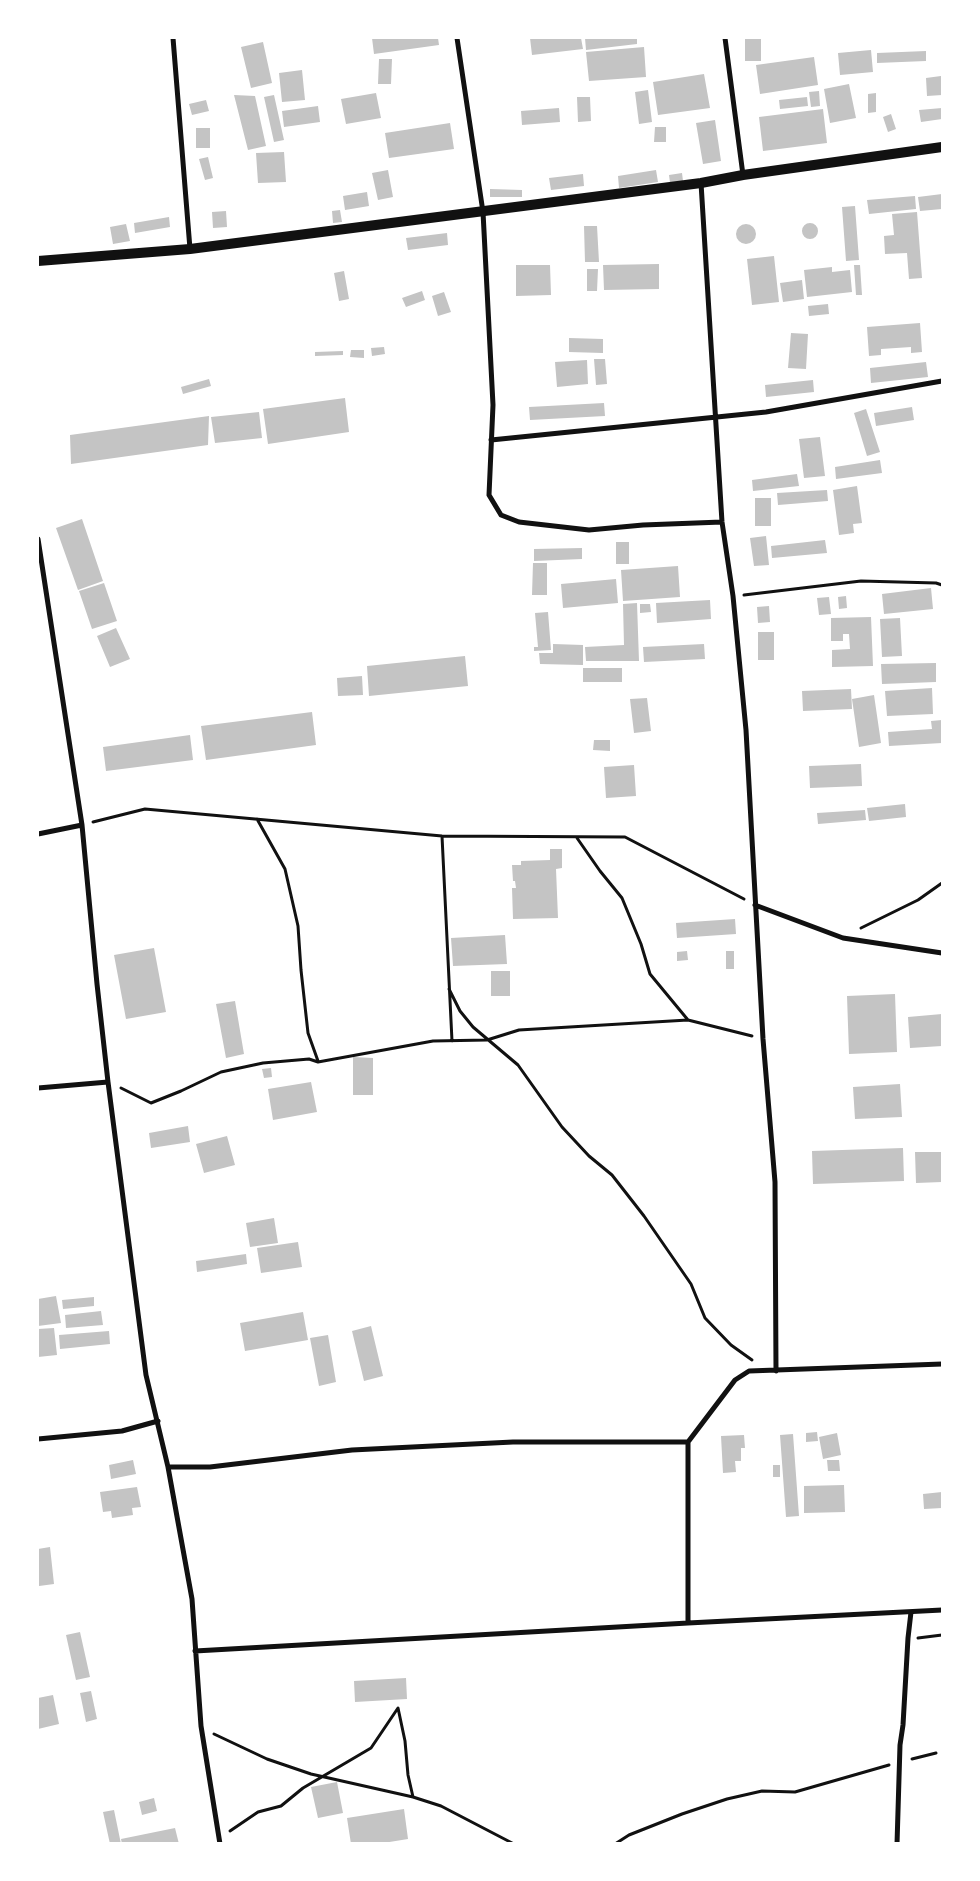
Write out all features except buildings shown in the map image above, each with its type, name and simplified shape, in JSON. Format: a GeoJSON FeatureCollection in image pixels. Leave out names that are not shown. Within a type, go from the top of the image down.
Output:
{"type":"FeatureCollection","features":[{"type":"Feature","properties":{"kind":"main road"},"geometry":{"type":"LineString","coordinates":[[38,261],[190,249],[701,183],[743,175],[942,148]]}},
{"type":"Feature","properties":{"kind":"street"},"geometry":{"type":"LineString","coordinates":[[173,38],[190,249]]}},
{"type":"Feature","properties":{"kind":"street"},"geometry":{"type":"LineString","coordinates":[[457,38],[483,212],[493,404],[489,495],[501,515],[519,522],[589,530],[643,525],[722,522]]}},
{"type":"Feature","properties":{"kind":"street"},"geometry":{"type":"LineString","coordinates":[[725,38],[743,175]]}},
{"type":"Feature","properties":{"kind":"street"},"geometry":{"type":"LineString","coordinates":[[701,183],[717,416],[722,522],[733,596],[746,730],[763,1039],[775,1182],[776,1371]]}},
{"type":"Feature","properties":{"kind":"street"},"geometry":{"type":"LineString","coordinates":[[491,440],[766,412],[942,380]]}},
{"type":"Feature","properties":{"kind":"street"},"geometry":{"type":"LineString","coordinates":[[38,539],[82,825],[108,1082],[146,1375],[168,1467],[192,1599],[201,1726],[219,1841]]}},
{"type":"Feature","properties":{"kind":"street"},"geometry":{"type":"LineString","coordinates":[[38,834],[82,825]]}},
{"type":"Feature","properties":{"kind":"street"},"geometry":{"type":"LineString","coordinates":[[755,905],[843,938],[942,952]]}},
{"type":"Feature","properties":{"kind":"street"},"geometry":{"type":"LineString","coordinates":[[38,1088],[108,1082]]}},
{"type":"Feature","properties":{"kind":"street"},"geometry":{"type":"LineString","coordinates":[[688,1623],[688,1442],[735,1380],[749,1371],[942,1364]]}},
{"type":"Feature","properties":{"kind":"street"},"geometry":{"type":"LineString","coordinates":[[38,1439],[122,1431],[158,1421]]}},
{"type":"Feature","properties":{"kind":"street"},"geometry":{"type":"LineString","coordinates":[[168,1467],[210,1466],[371,1449],[523,1442],[688,1442]]}},
{"type":"Feature","properties":{"kind":"street"},"geometry":{"type":"LineString","coordinates":[[196,1651],[942,1610]]}},
{"type":"Feature","properties":{"kind":"street"},"geometry":{"type":"LineString","coordinates":[[897,1844],[900,1762],[911,1612]]}},
{"type":"Feature","properties":{"kind":"path"},"geometry":{"type":"LineString","coordinates":[[733,596],[861,581],[936,583],[942,585]]}},
{"type":"Feature","properties":{"kind":"path"},"geometry":{"type":"LineString","coordinates":[[82,825],[145,809],[442,836],[625,837],[755,905]]}},
{"type":"Feature","properties":{"kind":"path"},"geometry":{"type":"LineString","coordinates":[[257,819],[285,869],[298,926],[308,1033],[318,1062]]}},
{"type":"Feature","properties":{"kind":"path"},"geometry":{"type":"LineString","coordinates":[[442,836],[452,1041]]}},
{"type":"Feature","properties":{"kind":"path"},"geometry":{"type":"LineString","coordinates":[[577,837],[600,871],[622,898],[641,944],[650,974],[688,1020]]}},
{"type":"Feature","properties":{"kind":"path"},"geometry":{"type":"LineString","coordinates":[[843,938],[918,900],[942,883]]}},
{"type":"Feature","properties":{"kind":"path"},"geometry":{"type":"LineString","coordinates":[[449,989],[460,1011],[487,1040],[518,1065],[562,1128],[589,1156],[612,1175],[644,1216],[691,1284],[705,1318],[731,1345],[750,1357],[762,1371]]}},
{"type":"Feature","properties":{"kind":"path"},"geometry":{"type":"LineString","coordinates":[[108,1082],[151,1103],[221,1072],[263,1063],[309,1059],[318,1062],[433,1041],[487,1040],[519,1030],[688,1020],[763,1039]]}},
{"type":"Feature","properties":{"kind":"path"},"geometry":{"type":"LineString","coordinates":[[908,1638],[942,1635]]}},
{"type":"Feature","properties":{"kind":"path"},"geometry":{"type":"LineString","coordinates":[[219,1841],[258,1812],[281,1806],[303,1788],[372,1748],[398,1708],[413,1797]]}},
{"type":"Feature","properties":{"kind":"path"},"geometry":{"type":"LineString","coordinates":[[201,1726],[227,1741],[268,1759],[324,1777],[413,1797],[441,1806],[514,1844]]}},
{"type":"Feature","properties":{"kind":"path"},"geometry":{"type":"LineString","coordinates":[[615,1844],[629,1836],[673,1818],[727,1799],[762,1791],[795,1792],[936,1753]]}}]}
